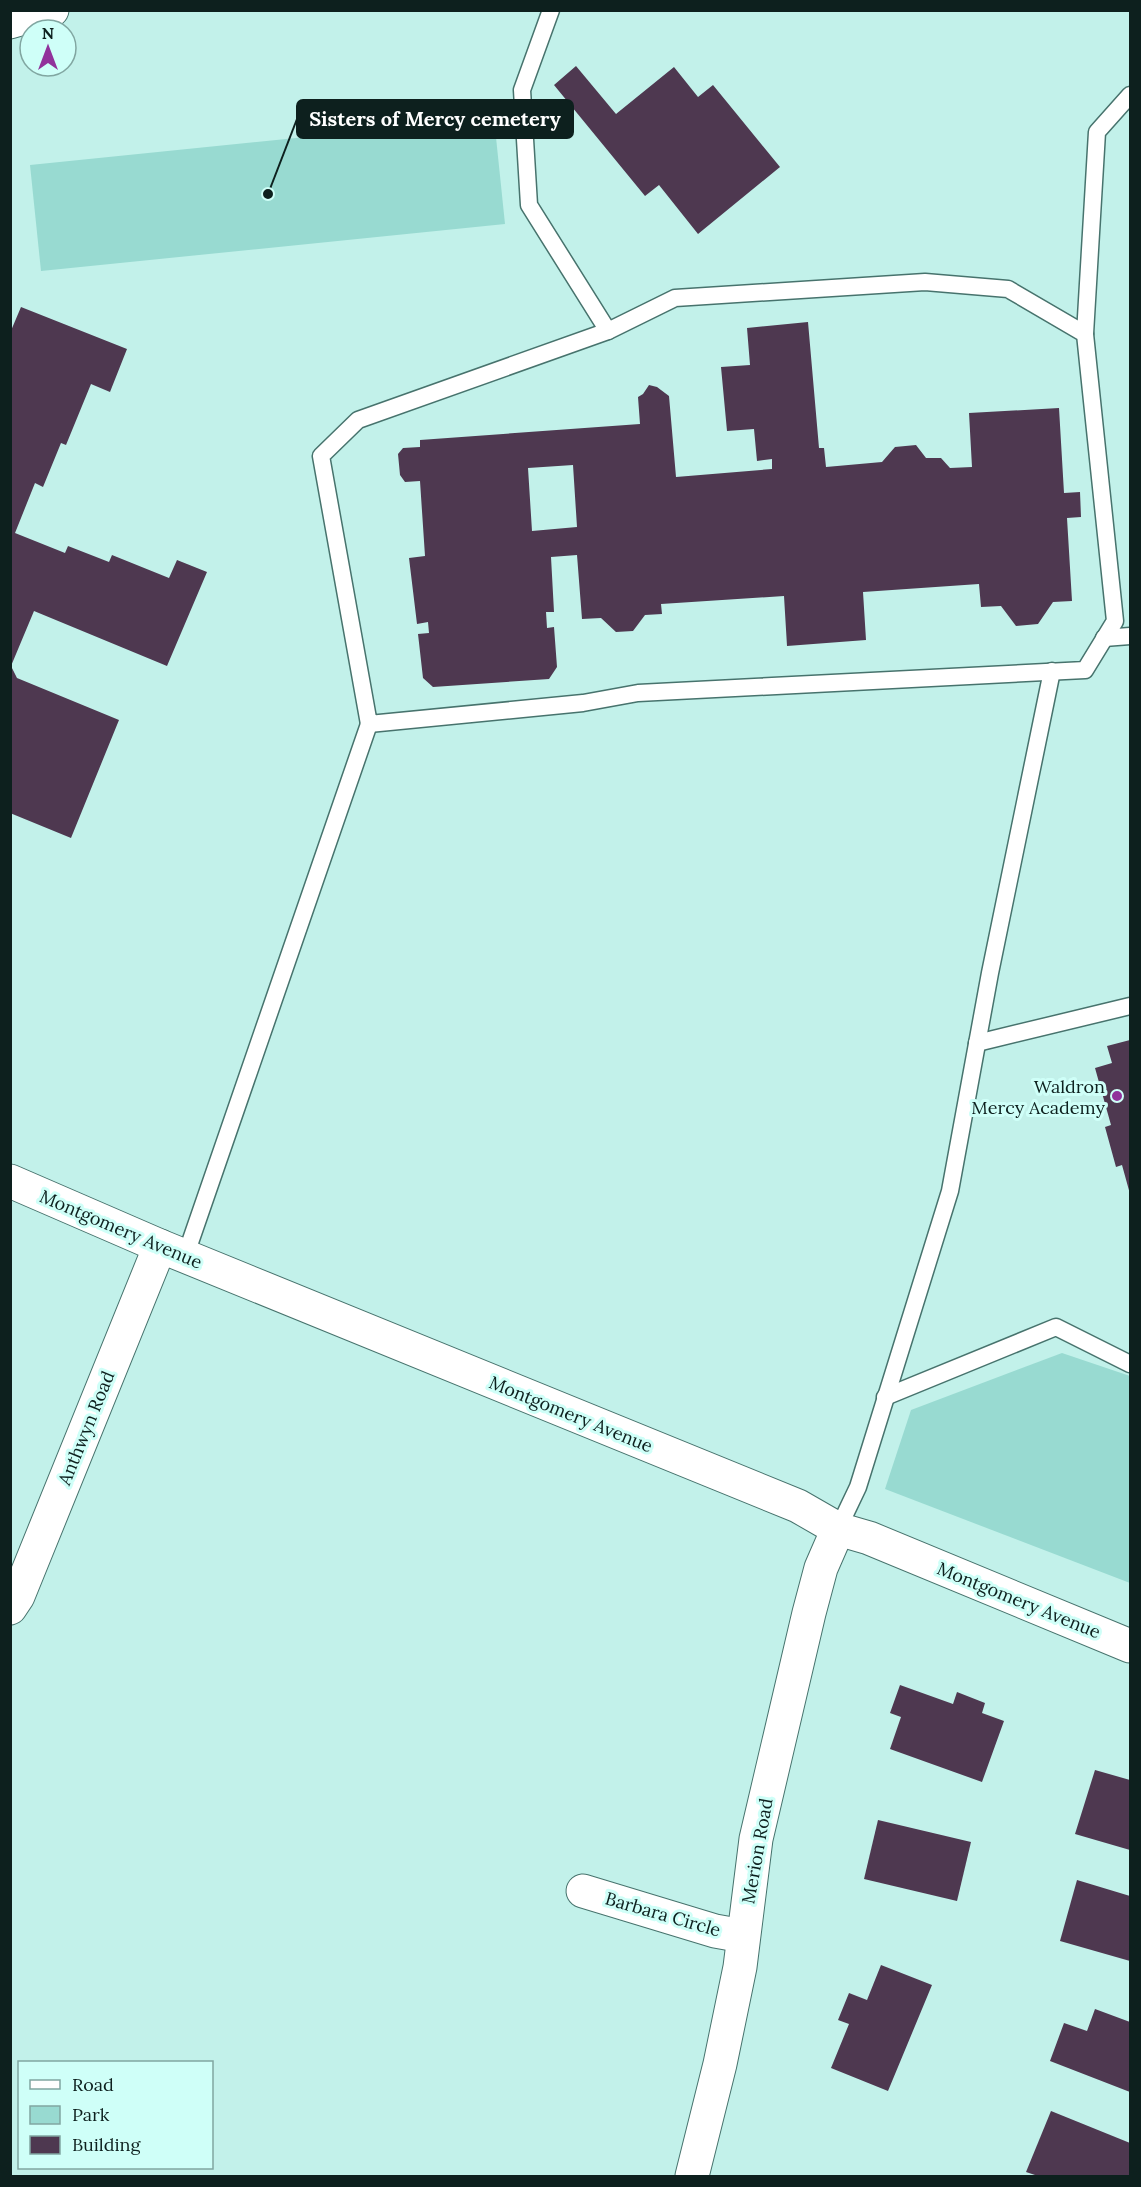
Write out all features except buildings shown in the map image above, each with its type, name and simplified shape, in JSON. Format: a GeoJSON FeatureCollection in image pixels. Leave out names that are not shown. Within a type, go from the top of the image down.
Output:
{"type":"FeatureCollection","features":[{"type":"Feature","properties":{"kind":"street"},"geometry":{"type":"LineString","coordinates":[[10,22],[52,10]]}},
{"type":"Feature","properties":{"kind":"street","name":"Montgomery Avenue"},"geometry":{"type":"LineString","coordinates":[[10,1181],[172,1252],[798,1506],[838,1529],[869,1539],[1131,1646]]}},
{"type":"Feature","properties":{"kind":"street","name":"Anthwyn Road"},"geometry":{"type":"LineString","coordinates":[[10,1608],[18,1596],[172,1252]]}},
{"type":"Feature","properties":{"kind":"street","name":"Merion Road"},"geometry":{"type":"LineString","coordinates":[[692,2176],[741,1967],[756,1839],[779,1735],[808,1613],[822,1568],[838,1529]]}},
{"type":"Feature","properties":{"kind":"street","name":"Barbara Circle"},"geometry":{"type":"LineString","coordinates":[[583,1891],[715,1931],[743,1936]]}},
{"type":"Feature","properties":{"kind":"lane"},"geometry":{"type":"LineString","coordinates":[[551,10],[522,90],[529,205],[608,331]]}},
{"type":"Feature","properties":{"kind":"lane"},"geometry":{"type":"LineString","coordinates":[[369,724],[583,703],[638,693],[1085,669],[1115,621],[1085,334],[1097,132],[1131,95]]}},
{"type":"Feature","properties":{"kind":"lane"},"geometry":{"type":"LineString","coordinates":[[172,1252],[369,724],[321,456],[358,420],[608,331],[675,298],[925,282],[1008,289],[1085,334]]}},
{"type":"Feature","properties":{"kind":"lane"},"geometry":{"type":"LineString","coordinates":[[1104,638],[1131,636]]}},
{"type":"Feature","properties":{"kind":"lane"},"geometry":{"type":"LineString","coordinates":[[838,1529],[858,1487],[950,1191],[990,973],[1052,671]]}},
{"type":"Feature","properties":{"kind":"lane"},"geometry":{"type":"LineString","coordinates":[[977,1043],[1131,1006]]}},
{"type":"Feature","properties":{"kind":"lane"},"geometry":{"type":"LineString","coordinates":[[885,1397],[1056,1327],[1131,1364]]}},
{"type":"Feature","properties":{"kind":"green space"},"geometry":{"type":"Polygon","coordinates":[[[494,118],[505,224],[41,271],[30,165],[494,118]]]}},
{"type":"Feature","properties":{"kind":"green space"},"geometry":{"type":"Polygon","coordinates":[[[1062,1353],[1130,1376],[1130,1583],[885,1489],[911,1410],[1062,1353]]]}},
{"type":"Feature","properties":{"kind":"place","name":"Sisters of Mercy cemetery"},"geometry":{"type":"Point","coordinates":[268,194]}},
{"type":"Feature","properties":{"kind":"place","name":"Waldron Mercy Academy"},"geometry":{"type":"Point","coordinates":[1117,1096]}}]}
